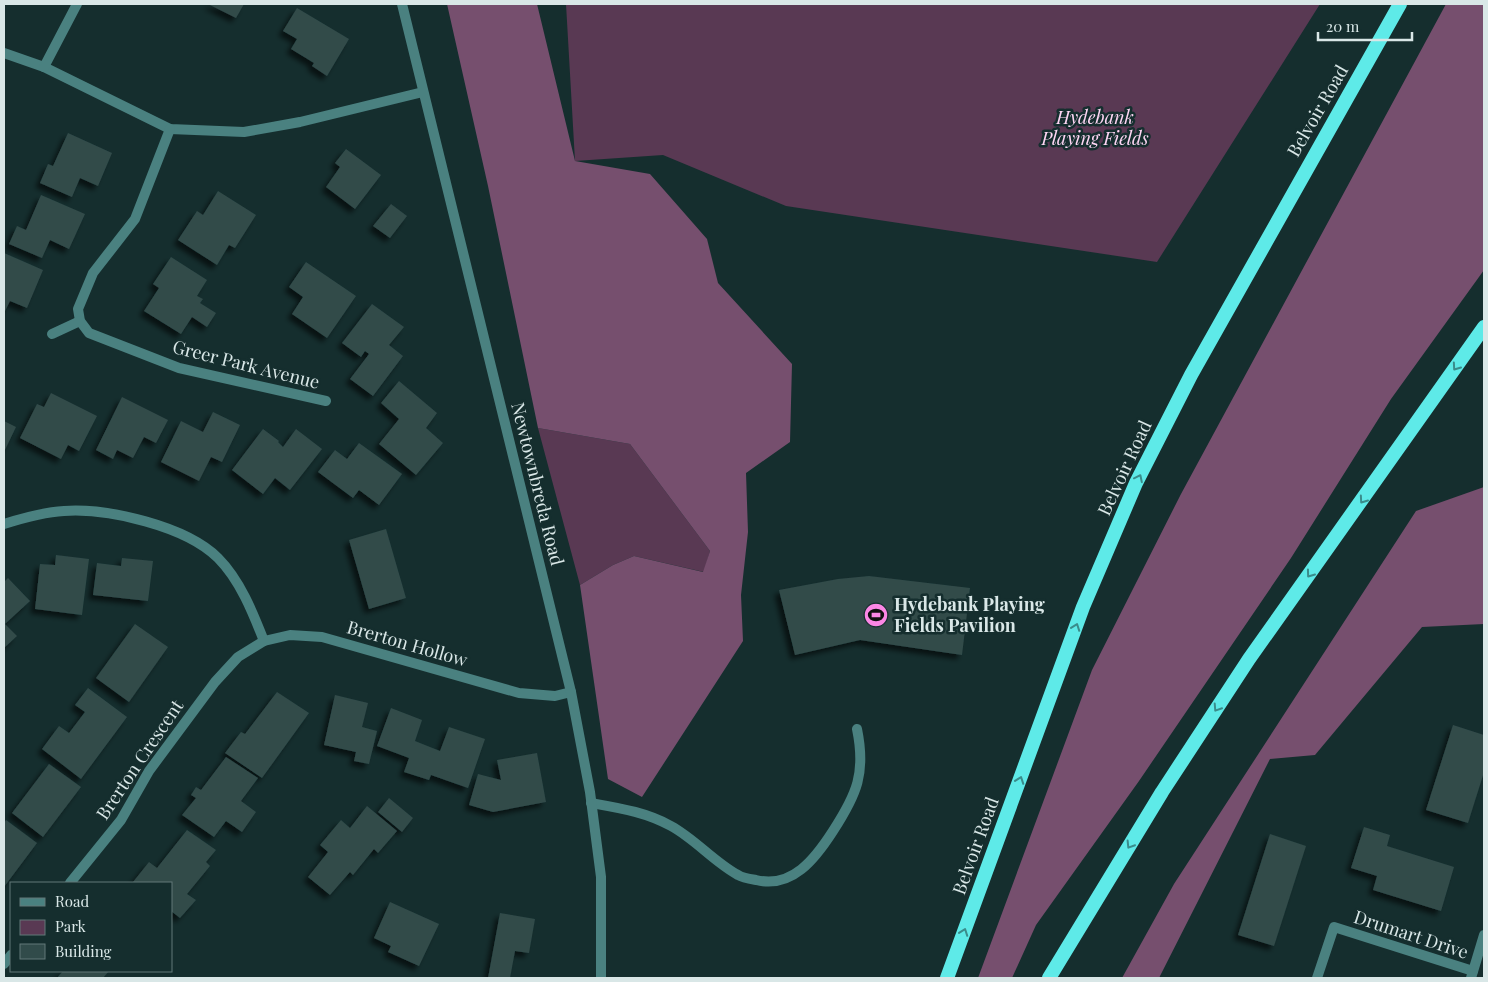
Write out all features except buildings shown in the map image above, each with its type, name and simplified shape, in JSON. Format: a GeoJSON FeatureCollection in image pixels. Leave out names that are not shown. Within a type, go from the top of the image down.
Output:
{"type":"FeatureCollection","features":[{"type":"Feature","properties":{"kind":"highway","name":"Belvoir Road"},"geometry":{"type":"LineString","coordinates":[[948,978],[1083,607],[1136,483],[1196,366],[1400,4]]}},
{"type":"Feature","properties":{"kind":"highway"},"geometry":{"type":"LineString","coordinates":[[1049,978],[1162,792],[1249,659],[1484,327]]}},
{"type":"Feature","properties":{"kind":"street"},"geometry":{"type":"LineString","coordinates":[[44,66],[77,4]]}},
{"type":"Feature","properties":{"kind":"street","name":"Newtownbreda Road"},"geometry":{"type":"LineString","coordinates":[[402,4],[571,692],[591,803],[601,877],[601,978]]}},
{"type":"Feature","properties":{"kind":"street"},"geometry":{"type":"LineString","coordinates":[[4,53],[44,66],[170,129],[244,132],[300,122],[423,92]]}},
{"type":"Feature","properties":{"kind":"street"},"geometry":{"type":"LineString","coordinates":[[52,334],[80,321],[78,309],[93,272],[135,219],[170,129]]}},
{"type":"Feature","properties":{"kind":"street","name":"Greer Park Avenue"},"geometry":{"type":"LineString","coordinates":[[80,321],[89,333],[178,368],[326,401]]}},
{"type":"Feature","properties":{"kind":"street"},"geometry":{"type":"LineString","coordinates":[[4,524],[26,517],[64,511],[147,522],[181,533],[202,544],[219,558],[252,610],[264,642]]}},
{"type":"Feature","properties":{"kind":"street","name":"Brerton Hollow"},"geometry":{"type":"LineString","coordinates":[[238,657],[264,642],[290,635],[322,637],[519,693],[547,696],[571,692]]}},
{"type":"Feature","properties":{"kind":"street","name":"Brerton Crescent"},"geometry":{"type":"LineString","coordinates":[[71,882],[121,820],[149,771],[204,697],[238,657]]}},
{"type":"Feature","properties":{"kind":"street"},"geometry":{"type":"LineString","coordinates":[[591,803],[653,816],[673,827],[739,876],[766,883],[790,878],[804,869],[815,856],[846,811],[858,782],[862,753],[857,728]]}},
{"type":"Feature","properties":{"kind":"street","name":"Drumart Drive"},"geometry":{"type":"LineString","coordinates":[[1317,978],[1334,927],[1472,975],[1484,935]]}},
{"type":"Feature","properties":{"kind":"green space","name":"Hydebank Playing Fields"},"geometry":{"type":"Polygon","coordinates":[[[566,4],[1320,4],[1157,262],[786,206],[663,155],[575,161],[566,4]]]}},
{"type":"Feature","properties":{"kind":"green space"},"geometry":{"type":"Polygon","coordinates":[[[538,428],[630,444],[710,551],[704,572],[634,556],[613,565],[580,585],[538,428]]]}},
{"type":"Feature","properties":{"kind":"shaded area"},"geometry":{"type":"Polygon","coordinates":[[[447,4],[537,4],[575,161],[650,174],[707,239],[718,283],[792,364],[790,442],[746,473],[748,532],[741,595],[743,641],[642,797],[608,779],[580,585],[613,565],[634,556],[703,572],[710,551],[630,444],[538,428],[488,186],[447,4]]]}},
{"type":"Feature","properties":{"kind":"shaded area"},"geometry":{"type":"Polygon","coordinates":[[[1446,4],[1484,4],[1484,270],[1391,399],[1291,558],[1139,781],[1036,925],[1012,978],[978,978],[1092,670],[1181,494],[1446,4]]]}},
{"type":"Feature","properties":{"kind":"shaded area"},"geometry":{"type":"Polygon","coordinates":[[[1484,487],[1484,624],[1422,627],[1315,755],[1270,759],[1159,978],[1122,978],[1174,884],[1416,511],[1484,487]]]}},
{"type":"Feature","properties":{"kind":"place","name":"Hydebank Playing Fields Pavilion"},"geometry":{"type":"Point","coordinates":[876,615]}}]}
